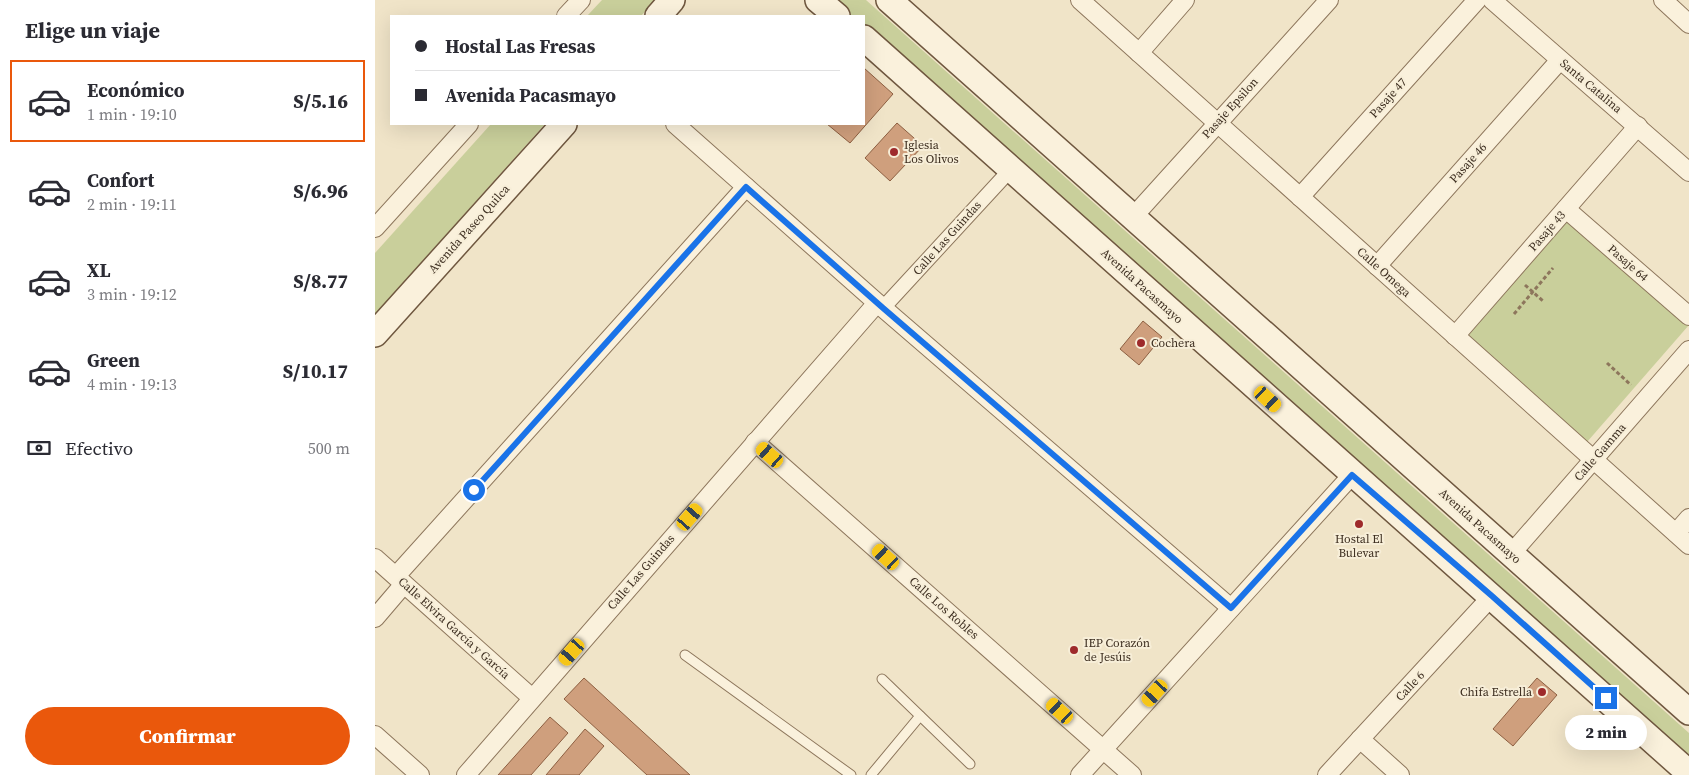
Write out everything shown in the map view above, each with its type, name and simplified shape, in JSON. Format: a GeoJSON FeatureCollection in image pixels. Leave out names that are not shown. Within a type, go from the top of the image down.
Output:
{"type":"FeatureCollection","features":[{"type":"Feature","properties":{"kind":"main road"},"geometry":{"type":"LineString","coordinates":[[659,15],[671,0]]}},
{"type":"Feature","properties":{"kind":"main road"},"geometry":{"type":"LineString","coordinates":[[818,0],[836,15]]}},
{"type":"Feature","properties":{"kind":"main road","name":"Avenida Pacasmayo"},"geometry":{"type":"LineString","coordinates":[[889,0],[1689,712]]}},
{"type":"Feature","properties":{"kind":"main road","name":"Avenida Pacasmayo"},"geometry":{"type":"LineString","coordinates":[[865,39],[1352,475],[1492,596],[1689,773]]}},
{"type":"Feature","properties":{"kind":"main road","name":"Avenida Paseo Quilca"},"geometry":{"type":"LineString","coordinates":[[375,334],[563,125]]}},
{"type":"Feature","properties":{"kind":"street"},"geometry":{"type":"LineString","coordinates":[[567,15],[581,0]]}},
{"type":"Feature","properties":{"kind":"street","name":"Calle Omega"},"geometry":{"type":"LineString","coordinates":[[1080,0],[1689,545]]}},
{"type":"Feature","properties":{"kind":"street"},"geometry":{"type":"LineString","coordinates":[[1139,53],[1185,0]]}},
{"type":"Feature","properties":{"kind":"street","name":"Pasaje Epsilon"},"geometry":{"type":"LineString","coordinates":[[1133,217],[1329,0]]}},
{"type":"Feature","properties":{"kind":"street","name":"Pasaje 47"},"geometry":{"type":"LineString","coordinates":[[1300,197],[1477,0]]}},
{"type":"Feature","properties":{"kind":"street","name":"Santa Catalina"},"geometry":{"type":"LineString","coordinates":[[1492,0],[1689,172]]}},
{"type":"Feature","properties":{"kind":"street"},"geometry":{"type":"LineString","coordinates":[[1663,0],[1689,24]]}},
{"type":"Feature","properties":{"kind":"street","name":"Pasaje 46"},"geometry":{"type":"LineString","coordinates":[[1377,266],[1560,60]]}},
{"type":"Feature","properties":{"kind":"street"},"geometry":{"type":"LineString","coordinates":[[375,228],[468,125]]}},
{"type":"Feature","properties":{"kind":"street"},"geometry":{"type":"LineString","coordinates":[[676,125],[880,306],[1231,608]]}},
{"type":"Feature","properties":{"kind":"street","name":"Pasaje 43"},"geometry":{"type":"LineString","coordinates":[[1455,336],[1638,126]]}},
{"type":"Feature","properties":{"kind":"street","name":"Calle Las Guindas"},"geometry":{"type":"LineString","coordinates":[[466,775],[755,442],[880,306],[1011,168]]}},
{"type":"Feature","properties":{"kind":"street"},"geometry":{"type":"LineString","coordinates":[[375,618],[400,580],[746,187]]}},
{"type":"Feature","properties":{"kind":"street","name":"Pasaje 64"},"geometry":{"type":"LineString","coordinates":[[1566,209],[1689,316]]}},
{"type":"Feature","properties":{"kind":"street","name":"Calle Gamma"},"geometry":{"type":"LineString","coordinates":[[1511,554],[1689,350]]}},
{"type":"Feature","properties":{"kind":"street","name":"Calle Los Robles"},"geometry":{"type":"LineString","coordinates":[[755,442],[1132,775]]}},
{"type":"Feature","properties":{"kind":"street"},"geometry":{"type":"LineString","coordinates":[[1080,775],[1352,475]]}},
{"type":"Feature","properties":{"kind":"street"},"geometry":{"type":"LineString","coordinates":[[1676,533],[1689,518]]}},
{"type":"Feature","properties":{"kind":"street","name":"Calle Elvira García y García"},"geometry":{"type":"LineString","coordinates":[[375,558],[532,698]]}},
{"type":"Feature","properties":{"kind":"street","name":"Calle 6"},"geometry":{"type":"LineString","coordinates":[[1327,775],[1492,596]]}},
{"type":"Feature","properties":{"kind":"street"},"geometry":{"type":"LineString","coordinates":[[375,735],[420,775]]}},
{"type":"Feature","properties":{"kind":"street"},"geometry":{"type":"LineString","coordinates":[[1360,739],[1400,775]]}},
{"type":"Feature","properties":{"kind":"lane"},"geometry":{"type":"LineString","coordinates":[[685,655],[851,775]]}},
{"type":"Feature","properties":{"kind":"lane"},"geometry":{"type":"LineString","coordinates":[[882,679],[970,764]]}},
{"type":"Feature","properties":{"kind":"lane"},"geometry":{"type":"LineString","coordinates":[[871,775],[920,716]]}},
{"type":"Feature","properties":{"kind":"path"},"geometry":{"type":"LineString","coordinates":[[1514,314],[1553,268]]}},
{"type":"Feature","properties":{"kind":"path"},"geometry":{"type":"LineString","coordinates":[[1522,281],[1543,301]]}},
{"type":"Feature","properties":{"kind":"path"},"geometry":{"type":"LineString","coordinates":[[1607,363],[1631,385]]}},
{"type":"Feature","properties":{"kind":"green space"},"geometry":{"type":"Polygon","coordinates":[[[602,0],[655,0],[642,15],[588,15],[602,0]]]}},
{"type":"Feature","properties":{"kind":"green space"},"geometry":{"type":"Polygon","coordinates":[[[832,0],[866,0],[1689,733],[1689,761],[865,29],[865,15],[850,15],[832,0]]]}},
{"type":"Feature","properties":{"kind":"green space"},"geometry":{"type":"Polygon","coordinates":[[[490,125],[544,125],[375,314],[375,253],[490,125]]]}},
{"type":"Feature","properties":{"kind":"green space"},"geometry":{"type":"Polygon","coordinates":[[[1565,214],[1689,325],[1587,442],[1464,332],[1565,214]]]}},
{"type":"Feature","properties":{"kind":"building"},"geometry":{"type":"Polygon","coordinates":[[[865,69],[893,94],[850,143],[828,125],[865,125],[865,69]]]}},
{"type":"Feature","properties":{"kind":"building","name":"Iglesia Los Olivos"},"geometry":{"type":"Polygon","coordinates":[[[897,123],[923,146],[890,181],[865,158],[897,123]]]}},
{"type":"Feature","properties":{"kind":"building","name":"Cochera"},"geometry":{"type":"Polygon","coordinates":[[[1143,321],[1162,337],[1139,365],[1120,349],[1143,321]]]}},
{"type":"Feature","properties":{"kind":"building"},"geometry":{"type":"Polygon","coordinates":[[[584,678],[690,775],[647,775],[564,699],[584,678]]]}},
{"type":"Feature","properties":{"kind":"building"},"geometry":{"type":"Polygon","coordinates":[[[1537,678],[1557,695],[1513,746],[1493,729],[1537,678]]]}},
{"type":"Feature","properties":{"kind":"building"},"geometry":{"type":"Polygon","coordinates":[[[550,717],[568,733],[531,775],[498,775],[550,717]]]}},
{"type":"Feature","properties":{"kind":"building"},"geometry":{"type":"Polygon","coordinates":[[[585,729],[604,746],[579,775],[546,775],[585,729]]]}},
{"type":"Feature","properties":{"kind":"place","name":"Iglesia Los Olivos"},"geometry":{"type":"Point","coordinates":[894,152]}},
{"type":"Feature","properties":{"kind":"place","name":"Cochera"},"geometry":{"type":"Point","coordinates":[1141,343]}},
{"type":"Feature","properties":{"kind":"place","name":"Hostal El Bulevar"},"geometry":{"type":"Point","coordinates":[1359,524]}},
{"type":"Feature","properties":{"kind":"place","name":"IEP Corazón de Jesúis"},"geometry":{"type":"Point","coordinates":[1074,650]}},
{"type":"Feature","properties":{"kind":"place","name":"Chifa Estrella"},"geometry":{"type":"Point","coordinates":[1542,692]}},
{"type":"Feature","properties":{"kind":"route"},"geometry":{"type":"LineString","coordinates":[[474,490],[746,187],[883,308],[1231,608],[1352,475],[1606,698]]}}]}
